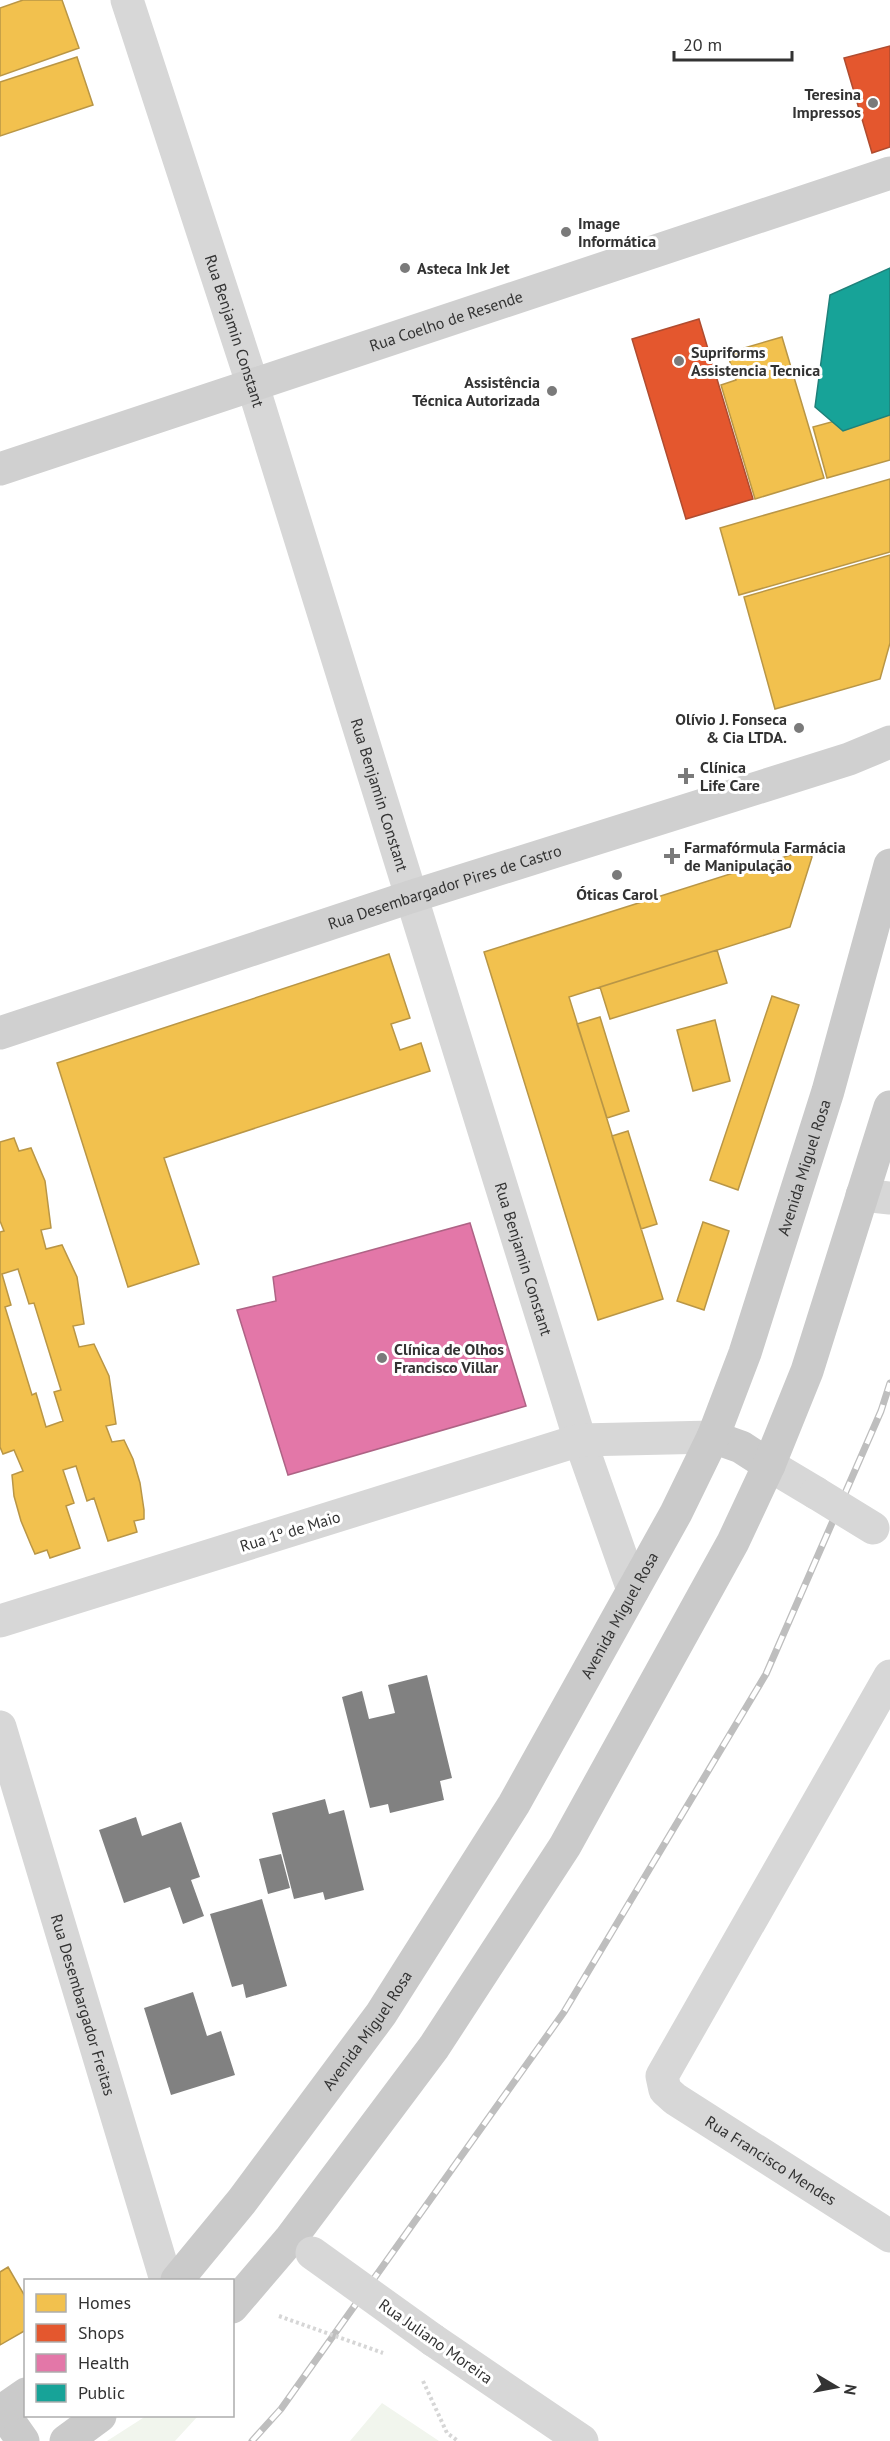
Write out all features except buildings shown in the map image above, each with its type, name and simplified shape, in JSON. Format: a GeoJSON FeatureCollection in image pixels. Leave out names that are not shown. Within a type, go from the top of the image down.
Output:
{"type":"FeatureCollection","features":[{"type":"Feature","properties":{"kind":"main road","name":"Rua Coelho de Resende"},"geometry":{"type":"LineString","coordinates":[[0,469],[890,173]]}},
{"type":"Feature","properties":{"kind":"main road","name":"Rua Desembargador Pires de Castro"},"geometry":{"type":"LineString","coordinates":[[0,1033],[410,897],[849,759],[890,742]]}},
{"type":"Feature","properties":{"kind":"main road","name":"Avenida Miguel Rosa"},"geometry":{"type":"LineString","coordinates":[[178,2279],[242,2201],[381,2014],[514,1804],[676,1513],[713,1437],[745,1353],[828,1091],[890,865]]}},
{"type":"Feature","properties":{"kind":"main road"},"geometry":{"type":"LineString","coordinates":[[234,2305],[302,2246],[434,2047],[565,1846],[733,1542],[770,1465],[876,1196],[890,1107]]}},
{"type":"Feature","properties":{"kind":"main road"},"geometry":{"type":"LineString","coordinates":[[713,1437],[741,1447],[770,1465]]}},
{"type":"Feature","properties":{"kind":"main road"},"geometry":{"type":"LineString","coordinates":[[9,2406],[23,2441]]}},
{"type":"Feature","properties":{"kind":"main road"},"geometry":{"type":"LineString","coordinates":[[66,2441],[97,2417]]}},
{"type":"Feature","properties":{"kind":"street","name":"Rua Benjamin Constant"},"geometry":{"type":"LineString","coordinates":[[127,0],[253,386],[580,1440],[633,1590]]}},
{"type":"Feature","properties":{"kind":"street","name":"Rua 1º de Maio"},"geometry":{"type":"LineString","coordinates":[[0,1622],[580,1440],[713,1437]]}},
{"type":"Feature","properties":{"kind":"street"},"geometry":{"type":"LineString","coordinates":[[770,1465],[882,1533]]}},
{"type":"Feature","properties":{"kind":"street","name":"Rua Francisco Mendes"},"geometry":{"type":"LineString","coordinates":[[890,1676],[662,2076],[665,2090],[682,2104],[890,2236]]}},
{"type":"Feature","properties":{"kind":"street","name":"Rua Desembargador Freitas"},"geometry":{"type":"LineString","coordinates":[[0,1727],[166,2279]]}},
{"type":"Feature","properties":{"kind":"street","name":"Rua Juliano Moreira"},"geometry":{"type":"LineString","coordinates":[[302,2246],[433,2340],[582,2441]]}},
{"type":"Feature","properties":{"kind":"path"},"geometry":{"type":"LineString","coordinates":[[279,2316],[387,2354]]}},
{"type":"Feature","properties":{"kind":"path"},"geometry":{"type":"LineString","coordinates":[[420,2377],[427,2385],[447,2433],[458,2441]]}},
{"type":"Feature","properties":{"kind":"shaded area"},"geometry":{"type":"Polygon","coordinates":[[[382,2403],[439,2441],[350,2441],[382,2403]]]}},
{"type":"Feature","properties":{"kind":"shaded area"},"geometry":{"type":"Polygon","coordinates":[[[144,2417],[197,2417],[175,2441],[107,2441],[144,2417]]]}},
{"type":"Feature","properties":{"kind":"railway"},"geometry":{"type":"LineString","coordinates":[[252,2441],[281,2409],[564,2012],[766,1674],[881,1411],[890,1383]]}},
{"type":"Feature","properties":{"kind":"place","name":"Teresina Impressos"},"geometry":{"type":"Point","coordinates":[873,103]}},
{"type":"Feature","properties":{"kind":"place","name":"Image Informática"},"geometry":{"type":"Point","coordinates":[566,232]}},
{"type":"Feature","properties":{"kind":"place","name":"Asteca Ink Jet"},"geometry":{"type":"Point","coordinates":[405,268]}},
{"type":"Feature","properties":{"kind":"place","name":"Supriforms Assistencia Tecnica"},"geometry":{"type":"Point","coordinates":[679,361]}},
{"type":"Feature","properties":{"kind":"place","name":"Assistência Técnica Autorizada"},"geometry":{"type":"Point","coordinates":[552,391]}},
{"type":"Feature","properties":{"kind":"place","name":"Olívio J. Fonseca & Cia LTDA."},"geometry":{"type":"Point","coordinates":[799,728]}},
{"type":"Feature","properties":{"kind":"place","name":"Clínica Life Care"},"geometry":{"type":"Point","coordinates":[686,776]}},
{"type":"Feature","properties":{"kind":"place","name":"Farmafórmula Farmácia de Manipulação"},"geometry":{"type":"Point","coordinates":[672,856]}},
{"type":"Feature","properties":{"kind":"place","name":"Óticas Carol"},"geometry":{"type":"Point","coordinates":[617,875]}},
{"type":"Feature","properties":{"kind":"place","name":"Clínica de Olhos Francisco Villar"},"geometry":{"type":"Point","coordinates":[382,1358]}}]}
